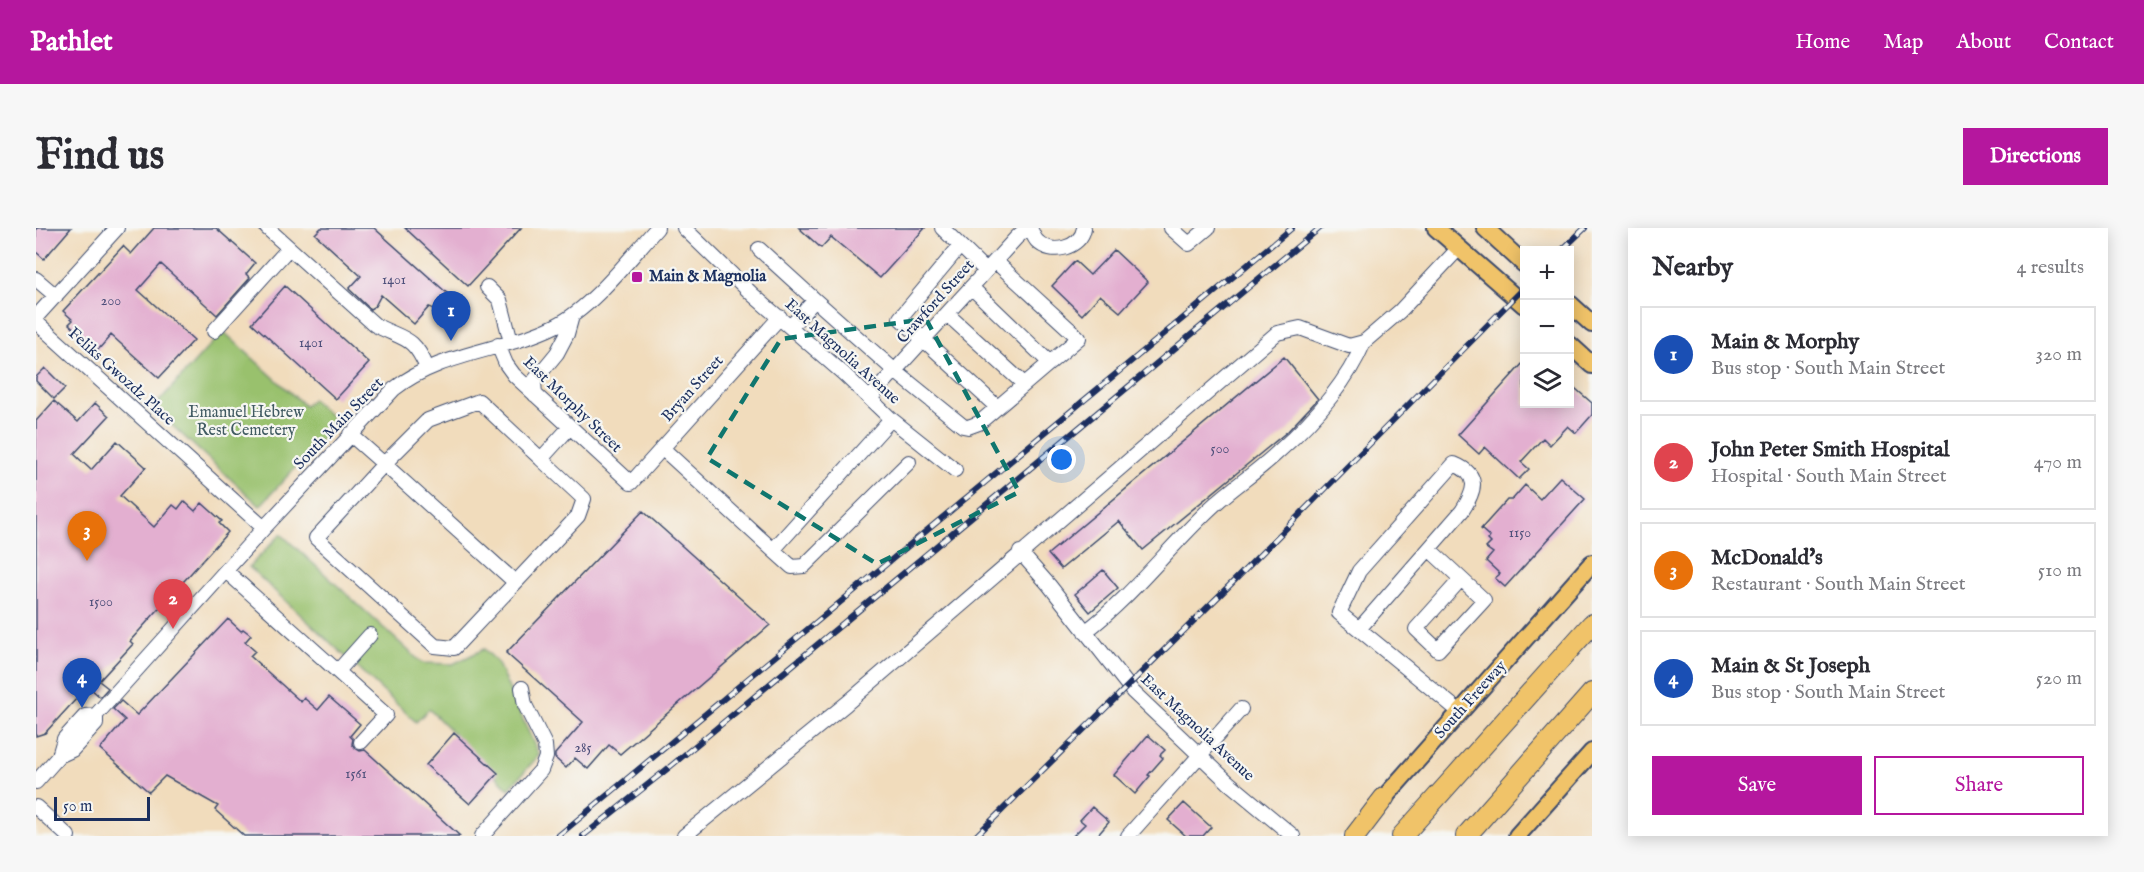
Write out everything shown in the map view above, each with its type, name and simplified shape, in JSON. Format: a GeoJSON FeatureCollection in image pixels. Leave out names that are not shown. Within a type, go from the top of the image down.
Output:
{"type":"FeatureCollection","features":[{"type":"Feature","properties":{"kind":"highway"},"geometry":{"type":"LineString","coordinates":[[1402,836],[1592,624]]}},
{"type":"Feature","properties":{"kind":"highway"},"geometry":{"type":"LineString","coordinates":[[1466,836],[1592,693]]}},
{"type":"Feature","properties":{"kind":"highway"},"geometry":{"type":"LineString","coordinates":[[1356,836],[1384,798]]}},
{"type":"Feature","properties":{"kind":"main road"},"geometry":{"type":"LineString","coordinates":[[1437,228],[1520,301]]}},
{"type":"Feature","properties":{"kind":"main road"},"geometry":{"type":"LineString","coordinates":[[1485,228],[1520,260]]}},
{"type":"Feature","properties":{"kind":"main road"},"geometry":{"type":"LineString","coordinates":[[1574,307],[1590,317]]}},
{"type":"Feature","properties":{"kind":"main road"},"geometry":{"type":"LineString","coordinates":[[1574,349],[1592,365]]}},
{"type":"Feature","properties":{"kind":"main road","name":"South Freeway"},"geometry":{"type":"LineString","coordinates":[[1350,836],[1592,563]]}},
{"type":"Feature","properties":{"kind":"main road"},"geometry":{"type":"LineString","coordinates":[[1517,836],[1592,752]]}},
{"type":"Feature","properties":{"kind":"street"},"geometry":{"type":"LineString","coordinates":[[36,317],[117,228]]}},
{"type":"Feature","properties":{"kind":"street"},"geometry":{"type":"LineString","coordinates":[[267,228],[375,325],[413,343],[421,353],[427,368]]}},
{"type":"Feature","properties":{"kind":"street","name":"South Main Street"},"geometry":{"type":"LineString","coordinates":[[36,782],[41,767],[60,756],[64,739],[74,728],[85,716],[96,715],[264,528],[394,389],[409,377],[427,368],[556,326],[572,316],[593,297],[657,228]]}},
{"type":"Feature","properties":{"kind":"street","name":"East Magnolia Avenue"},"geometry":{"type":"LineString","coordinates":[[684,228],[753,295],[891,419],[955,471]]}},
{"type":"Feature","properties":{"kind":"street"},"geometry":{"type":"LineString","coordinates":[[759,249],[895,371],[963,426],[968,427],[979,423],[1079,338],[991,266],[960,246],[942,228]]}},
{"type":"Feature","properties":{"kind":"street"},"geometry":{"type":"LineString","coordinates":[[1005,228],[1016,238]]}},
{"type":"Feature","properties":{"kind":"street"},"geometry":{"type":"LineString","coordinates":[[1029,228],[1038,242],[1054,250],[1071,247],[1083,234],[1084,228]]}},
{"type":"Feature","properties":{"kind":"street","name":"Crawford Street"},"geometry":{"type":"LineString","coordinates":[[870,398],[1016,238],[1029,228]]}},
{"type":"Feature","properties":{"kind":"street"},"geometry":{"type":"LineString","coordinates":[[1171,228],[1189,244],[1208,228]]}},
{"type":"Feature","properties":{"kind":"street"},"geometry":{"type":"LineString","coordinates":[[960,246],[900,318],[997,407]]}},
{"type":"Feature","properties":{"kind":"street"},"geometry":{"type":"LineString","coordinates":[[214,331],[289,248]]}},
{"type":"Feature","properties":{"kind":"street"},"geometry":{"type":"LineString","coordinates":[[684,836],[846,704],[1277,333],[1300,328],[1349,346],[1364,342],[1400,311],[1459,248]]}},
{"type":"Feature","properties":{"kind":"street"},"geometry":{"type":"LineString","coordinates":[[36,279],[56,296]]}},
{"type":"Feature","properties":{"kind":"street","name":"East Morphy Street"},"geometry":{"type":"LineString","coordinates":[[487,287],[500,300],[505,343],[501,354],[514,375],[631,483]]}},
{"type":"Feature","properties":{"kind":"street"},"geometry":{"type":"LineString","coordinates":[[971,287],[1050,363]]}},
{"type":"Feature","properties":{"kind":"street","name":"Bryan Street"},"geometry":{"type":"LineString","coordinates":[[631,483],[785,322],[815,300]]}},
{"type":"Feature","properties":{"kind":"street"},"geometry":{"type":"LineString","coordinates":[[947,314],[1024,384]]}},
{"type":"Feature","properties":{"kind":"street"},"geometry":{"type":"LineString","coordinates":[[535,395],[534,381],[557,353],[567,334],[572,316]]}},
{"type":"Feature","properties":{"kind":"street","name":"Feliks Gwozdz Place"},"geometry":{"type":"LineString","coordinates":[[36,322],[264,528]]}},
{"type":"Feature","properties":{"kind":"street"},"geometry":{"type":"LineString","coordinates":[[1085,632],[1111,612],[1215,504],[1278,452],[1328,401],[1356,361],[1364,342]]}},
{"type":"Feature","properties":{"kind":"street"},"geometry":{"type":"LineString","coordinates":[[479,401],[542,459],[584,499],[578,516],[454,648],[435,646],[316,538],[428,420],[479,401]]}},
{"type":"Feature","properties":{"kind":"street"},"geometry":{"type":"LineString","coordinates":[[773,550],[891,419]]}},
{"type":"Feature","properties":{"kind":"street"},"geometry":{"type":"LineString","coordinates":[[542,459],[570,427]]}},
{"type":"Feature","properties":{"kind":"street"},"geometry":{"type":"LineString","coordinates":[[351,434],[515,582]]}},
{"type":"Feature","properties":{"kind":"street"},"geometry":{"type":"LineString","coordinates":[[662,448],[792,567],[804,567],[909,462]]}},
{"type":"Feature","properties":{"kind":"street"},"geometry":{"type":"LineString","coordinates":[[1359,629],[1462,511],[1471,496],[1474,484],[1470,474],[1463,468],[1454,464],[1359,571],[1339,613],[1460,712]]}},
{"type":"Feature","properties":{"kind":"street"},"geometry":{"type":"LineString","coordinates":[[1429,549],[1484,600],[1438,650],[1416,629],[1461,579]]}},
{"type":"Feature","properties":{"kind":"street","name":"East Magnolia Avenue"},"geometry":{"type":"LineString","coordinates":[[1020,552],[1133,692],[1228,782],[1293,836]]}},
{"type":"Feature","properties":{"kind":"street"},"geometry":{"type":"LineString","coordinates":[[226,571],[386,715],[361,742]]}},
{"type":"Feature","properties":{"kind":"street"},"geometry":{"type":"LineString","coordinates":[[338,671],[370,635]]}},
{"type":"Feature","properties":{"kind":"street"},"geometry":{"type":"LineString","coordinates":[[482,836],[541,770],[546,757],[544,745],[525,705],[522,688]]}},
{"type":"Feature","properties":{"kind":"street"},"geometry":{"type":"LineString","coordinates":[[1128,836],[1241,709]]}},
{"type":"Feature","properties":{"kind":"street"},"geometry":{"type":"LineString","coordinates":[[36,807],[68,836]]}},
{"type":"Feature","properties":{"kind":"highlighted area"},"geometry":{"type":"Polygon","coordinates":[[[926,319],[1019,492],[877,564],[707,458],[781,339],[926,319]]]}},
{"type":"Feature","properties":{"kind":"green space","name":"Emanuel Hebrew Rest Cemetery"},"geometry":{"type":"Polygon","coordinates":[[[223,331],[305,406],[312,399],[337,422],[260,506],[153,408],[223,331]]]}},
{"type":"Feature","properties":{"kind":"green space"},"geometry":{"type":"Polygon","coordinates":[[[281,534],[422,663],[453,664],[484,649],[497,662],[539,755],[509,789],[429,709],[416,722],[249,567],[281,534]]]}},
{"type":"Feature","properties":{"kind":"building"},"geometry":{"type":"Polygon","coordinates":[[[36,228],[71,228],[44,259],[36,252],[36,228]]]}},
{"type":"Feature","properties":{"kind":"building"},"geometry":{"type":"Polygon","coordinates":[[[154,228],[216,228],[255,263],[246,274],[250,278],[217,315],[161,264],[138,290],[194,340],[159,378],[111,335],[98,350],[69,324],[73,320],[63,311],[123,246],[131,254],[154,228]]]}},
{"type":"Feature","properties":{"kind":"building"},"geometry":{"type":"Polygon","coordinates":[[[321,228],[374,228],[457,302],[451,308],[439,311],[429,307],[414,324],[381,295],[375,306],[370,309],[349,289],[361,276],[315,234],[321,228]]]}},
{"type":"Feature","properties":{"kind":"building"},"geometry":{"type":"Polygon","coordinates":[[[405,228],[521,228],[468,286],[405,228]]]}},
{"type":"Feature","properties":{"kind":"building"},"geometry":{"type":"Polygon","coordinates":[[[799,228],[925,228],[880,278],[831,237],[821,248],[799,228]]]}},
{"type":"Feature","properties":{"kind":"building"},"geometry":{"type":"Polygon","coordinates":[[[1114,250],[1148,282],[1120,312],[1100,295],[1082,315],[1052,286],[1075,261],[1090,275],[1114,250]]]}},
{"type":"Feature","properties":{"kind":"building"},"geometry":{"type":"Polygon","coordinates":[[[285,286],[369,363],[336,399],[252,323],[285,286]]]}},
{"type":"Feature","properties":{"kind":"building"},"geometry":{"type":"Polygon","coordinates":[[[1284,357],[1318,399],[1288,431],[1143,550],[1119,521],[1061,569],[1048,554],[1284,357]]]}},
{"type":"Feature","properties":{"kind":"building"},"geometry":{"type":"Polygon","coordinates":[[[1520,366],[1520,408],[1574,408],[1574,387],[1592,403],[1592,415],[1576,433],[1568,426],[1550,445],[1543,438],[1521,462],[1529,469],[1519,479],[1485,447],[1479,454],[1458,435],[1520,366]]]}},
{"type":"Feature","properties":{"kind":"building"},"geometry":{"type":"Polygon","coordinates":[[[45,368],[65,388],[54,399],[36,381],[36,377],[45,368]]]}},
{"type":"Feature","properties":{"kind":"building"},"geometry":{"type":"Polygon","coordinates":[[[54,401],[78,422],[95,403],[109,416],[74,454],[91,470],[117,441],[146,467],[120,496],[154,527],[173,505],[178,509],[184,501],[195,511],[202,503],[222,521],[219,523],[228,532],[130,641],[133,644],[99,681],[108,688],[100,697],[88,686],[45,733],[36,736],[36,421],[54,401]]]}},
{"type":"Feature","properties":{"kind":"building"},"geometry":{"type":"Polygon","coordinates":[[[1560,477],[1585,499],[1505,587],[1495,578],[1500,574],[1486,561],[1493,553],[1486,548],[1491,543],[1488,540],[1490,537],[1481,529],[1507,500],[1512,500],[1525,485],[1540,499],[1560,477]]]}},
{"type":"Feature","properties":{"kind":"building"},"geometry":{"type":"Polygon","coordinates":[[[643,511],[770,625],[620,754],[609,745],[588,769],[575,758],[566,768],[555,758],[555,754],[583,722],[506,653],[643,511]]]}},
{"type":"Feature","properties":{"kind":"building"},"geometry":{"type":"Polygon","coordinates":[[[1103,570],[1118,588],[1090,612],[1075,594],[1103,570]]]}},
{"type":"Feature","properties":{"kind":"building"},"geometry":{"type":"Polygon","coordinates":[[[228,619],[241,631],[243,629],[251,635],[245,642],[255,651],[250,656],[301,702],[304,698],[318,710],[329,697],[360,724],[350,736],[355,748],[360,751],[365,750],[460,836],[244,836],[215,810],[218,806],[165,776],[149,792],[100,749],[125,720],[113,709],[121,701],[137,715],[228,619]]]}},
{"type":"Feature","properties":{"kind":"building"},"geometry":{"type":"Polygon","coordinates":[[[454,733],[498,773],[470,804],[426,765],[454,733]]]}},
{"type":"Feature","properties":{"kind":"building"},"geometry":{"type":"Polygon","coordinates":[[[1148,735],[1165,750],[1160,755],[1163,758],[1135,794],[1114,775],[1148,735]]]}},
{"type":"Feature","properties":{"kind":"building"},"geometry":{"type":"Polygon","coordinates":[[[1184,803],[1211,827],[1203,836],[1186,836],[1168,820],[1184,803]]]}},
{"type":"Feature","properties":{"kind":"building"},"geometry":{"type":"Polygon","coordinates":[[[1092,807],[1109,822],[1097,836],[1073,836],[1085,824],[1080,820],[1092,807]]]}},
{"type":"Feature","properties":{"kind":"railway"},"geometry":{"type":"LineString","coordinates":[[558,836],[1292,228]]}},
{"type":"Feature","properties":{"kind":"railway"},"geometry":{"type":"LineString","coordinates":[[583,836],[666,770],[1320,228]]}},
{"type":"Feature","properties":{"kind":"railway"},"geometry":{"type":"LineString","coordinates":[[1566,246],[1585,228]]}},
{"type":"Feature","properties":{"kind":"railway"},"geometry":{"type":"LineString","coordinates":[[976,836],[1230,585],[1520,292]]}},
{"type":"Feature","properties":{"kind":"place","name":"Main & Magnolia"},"geometry":{"type":"Point","coordinates":[637,277]}},
{"type":"Feature","properties":{"kind":"place","name":"Main & Morphy"},"geometry":{"type":"Point","coordinates":[451,341]}},
{"type":"Feature","properties":{"kind":"place","name":"McDonald's"},"geometry":{"type":"Point","coordinates":[87,561]}},
{"type":"Feature","properties":{"kind":"place","name":"John Peter Smith Hospital"},"geometry":{"type":"Point","coordinates":[173,629]}},
{"type":"Feature","properties":{"kind":"place","name":"Main & St Joseph"},"geometry":{"type":"Point","coordinates":[82,708]}}]}
